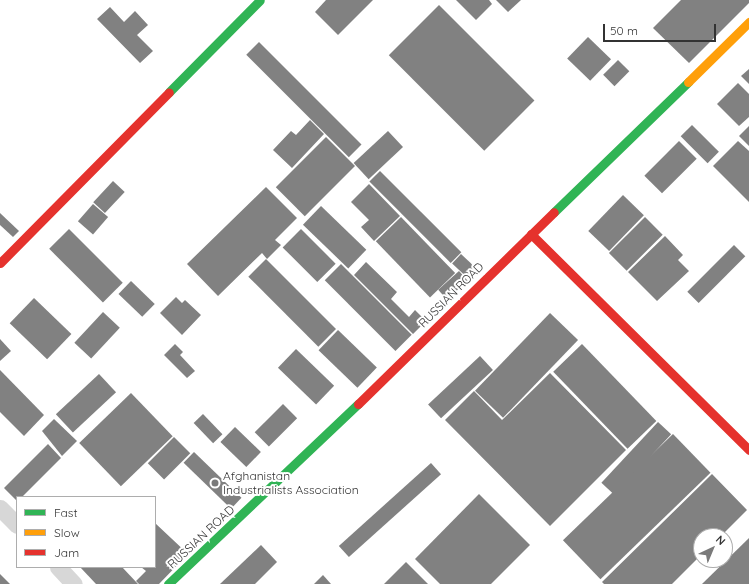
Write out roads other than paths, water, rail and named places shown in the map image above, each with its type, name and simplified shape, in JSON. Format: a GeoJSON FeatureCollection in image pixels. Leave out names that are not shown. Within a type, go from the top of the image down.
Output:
{"type":"FeatureCollection","features":[{"type":"Feature","properties":{"kind":"main road"},"geometry":{"type":"LineString","coordinates":[[0,263],[260,0]]}},
{"type":"Feature","properties":{"kind":"main road","name":"RUSSIAN ROAD"},"geometry":{"type":"LineString","coordinates":[[168,584],[321,440],[749,22]]}},
{"type":"Feature","properties":{"kind":"main road"},"geometry":{"type":"LineString","coordinates":[[531,234],[749,450]]}},
{"type":"Feature","properties":{"kind":"street"},"geometry":{"type":"LineString","coordinates":[[0,508],[16,524]]}},
{"type":"Feature","properties":{"kind":"street"},"geometry":{"type":"LineString","coordinates":[[59,568],[74,584]]}},
{"type":"Feature","properties":{"kind":"place","name":"Afghanistan Industrialists Association"},"geometry":{"type":"Point","coordinates":[215,483]}}]}
